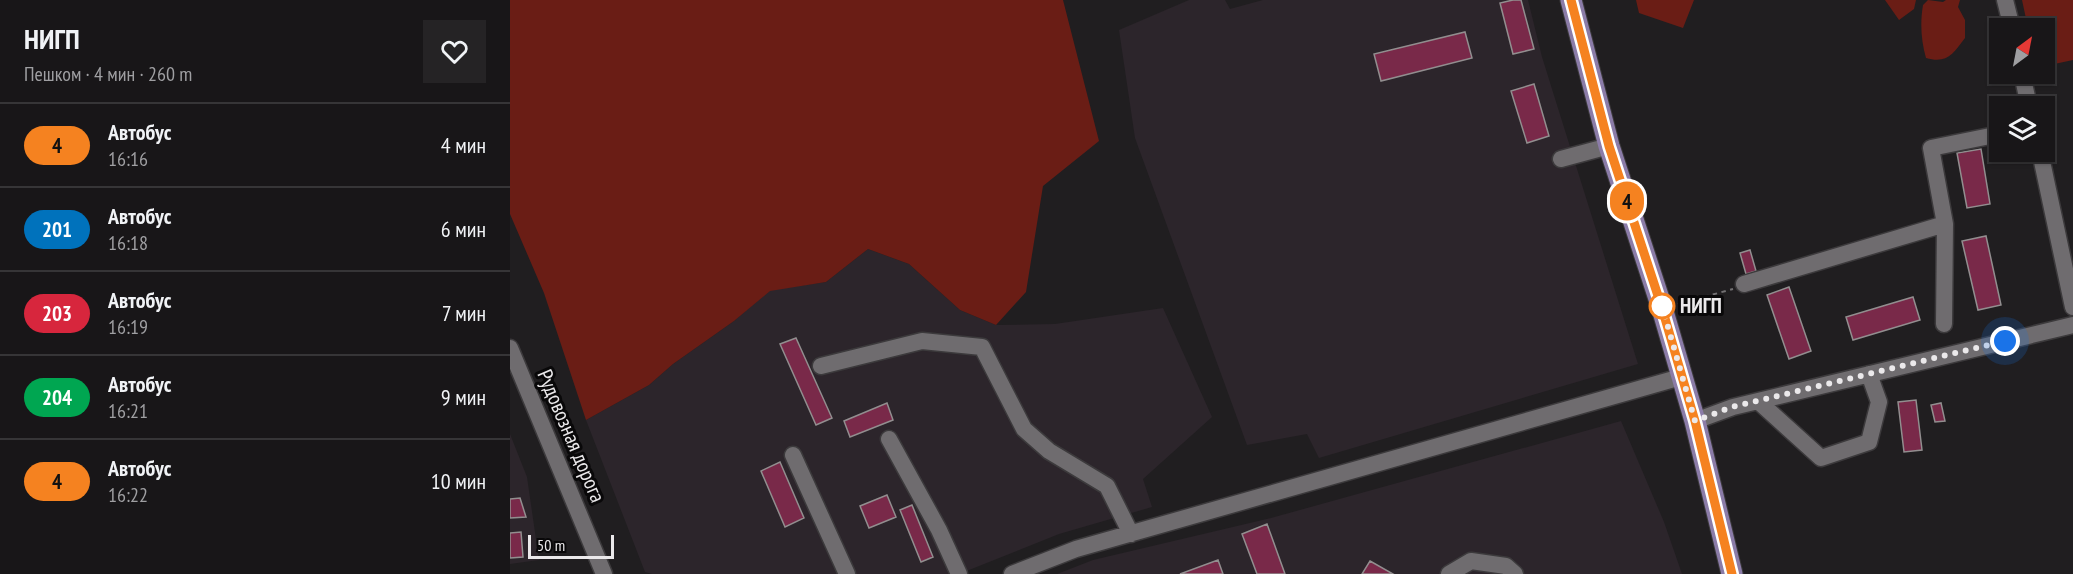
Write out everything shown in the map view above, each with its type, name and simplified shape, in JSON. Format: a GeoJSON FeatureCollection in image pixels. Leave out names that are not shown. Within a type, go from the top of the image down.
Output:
{"type":"FeatureCollection","features":[{"type":"Feature","properties":{"kind":"main road"},"geometry":{"type":"LineString","coordinates":[[1571,0],[1609,146],[1662,308],[1695,421],[1732,574]]}},
{"type":"Feature","properties":{"kind":"street"},"geometry":{"type":"LineString","coordinates":[[2005,0],[2010,18]]}},
{"type":"Feature","properties":{"kind":"street"},"geometry":{"type":"LineString","coordinates":[[1944,324],[1945,224],[1931,148],[1989,136]]}},
{"type":"Feature","properties":{"kind":"street"},"geometry":{"type":"LineString","coordinates":[[1561,159],[1609,146]]}},
{"type":"Feature","properties":{"kind":"street"},"geometry":{"type":"LineString","coordinates":[[2042,162],[2073,307]]}},
{"type":"Feature","properties":{"kind":"street"},"geometry":{"type":"LineString","coordinates":[[1736,287],[1945,224]]}},
{"type":"Feature","properties":{"kind":"street"},"geometry":{"type":"LineString","coordinates":[[1695,421],[1732,407],[2073,325]]}},
{"type":"Feature","properties":{"kind":"street"},"geometry":{"type":"LineString","coordinates":[[821,366],[922,341],[982,347],[1024,429],[1049,451],[1107,486],[1131,534]]}},
{"type":"Feature","properties":{"kind":"street","name":"Рудовозная дорога"},"geometry":{"type":"LineString","coordinates":[[510,348],[604,574]]}},
{"type":"Feature","properties":{"kind":"street"},"geometry":{"type":"LineString","coordinates":[[1758,401],[1821,458],[1869,442],[1879,402],[1869,374]]}},
{"type":"Feature","properties":{"kind":"street"},"geometry":{"type":"LineString","coordinates":[[1012,574],[1076,549],[1681,377]]}},
{"type":"Feature","properties":{"kind":"street"},"geometry":{"type":"LineString","coordinates":[[889,439],[939,530],[959,574]]}},
{"type":"Feature","properties":{"kind":"street"},"geometry":{"type":"LineString","coordinates":[[793,455],[847,574]]}},
{"type":"Feature","properties":{"kind":"street"},"geometry":{"type":"LineString","coordinates":[[1449,574],[1471,561],[1506,566],[1515,574]]}},
{"type":"Feature","properties":{"kind":"path"},"geometry":{"type":"LineString","coordinates":[[1691,301],[1736,287]]}},
{"type":"Feature","properties":{"kind":"shaded area"},"geometry":{"type":"Polygon","coordinates":[[[510,0],[1063,0],[1099,141],[1043,186],[1026,292],[996,325],[960,310],[909,264],[868,249],[826,282],[770,291],[734,321],[673,364],[649,385],[586,420],[544,293],[510,214],[510,0]]]}},
{"type":"Feature","properties":{"kind":"shaded area"},"geometry":{"type":"Polygon","coordinates":[[[1189,0],[1225,0],[1230,9],[1263,0],[1528,0],[1542,57],[1638,364],[1319,458],[1307,434],[1247,445],[1135,138],[1119,30],[1189,0]]]}},
{"type":"Feature","properties":{"kind":"shaded area"},"geometry":{"type":"Polygon","coordinates":[[[1636,0],[1694,0],[1683,28],[1639,13],[1636,0]]]}},
{"type":"Feature","properties":{"kind":"shaded area"},"geometry":{"type":"Polygon","coordinates":[[[1885,0],[1916,0],[1914,9],[1899,20],[1885,0]]]}},
{"type":"Feature","properties":{"kind":"shaded area"},"geometry":{"type":"Polygon","coordinates":[[[1928,0],[1943,2],[1960,0],[1958,7],[1965,20],[1965,38],[1953,53],[1944,59],[1926,58],[1922,38],[1922,18],[1923,5],[1928,0]]]}},
{"type":"Feature","properties":{"kind":"shaded area"},"geometry":{"type":"Polygon","coordinates":[[[2022,0],[2073,0],[2073,60],[2055,64],[2055,18],[2026,18],[2022,0]]]}},
{"type":"Feature","properties":{"kind":"shaded area"},"geometry":{"type":"Polygon","coordinates":[[[868,249],[909,264],[960,310],[996,325],[1055,324],[1163,308],[1212,417],[1143,479],[1152,507],[1059,534],[959,574],[652,574],[645,572],[586,420],[649,385],[673,364],[734,321],[770,290],[826,282],[868,249]]]}},
{"type":"Feature","properties":{"kind":"shaded area"},"geometry":{"type":"Polygon","coordinates":[[[1621,421],[1664,522],[1682,574],[1057,574],[1093,560],[1271,518],[1621,421]]]}},
{"type":"Feature","properties":{"kind":"shaded area"},"geometry":{"type":"Polygon","coordinates":[[[510,434],[527,477],[539,560],[510,564],[510,434]]]}},
{"type":"Feature","properties":{"kind":"building"},"geometry":{"type":"Polygon","coordinates":[[[1521,0],[1534,49],[1513,54],[1500,3],[1521,0]]]}},
{"type":"Feature","properties":{"kind":"building"},"geometry":{"type":"Polygon","coordinates":[[[1465,32],[1472,58],[1381,81],[1374,54],[1465,32]]]}},
{"type":"Feature","properties":{"kind":"building"},"geometry":{"type":"Polygon","coordinates":[[[1534,84],[1549,136],[1527,143],[1511,91],[1534,84]]]}},
{"type":"Feature","properties":{"kind":"building"},"geometry":{"type":"Polygon","coordinates":[[[1981,149],[1990,204],[1967,208],[1957,153],[1981,149]]]}},
{"type":"Feature","properties":{"kind":"building"},"geometry":{"type":"Polygon","coordinates":[[[1986,236],[2001,305],[1978,310],[1962,241],[1986,236]]]}},
{"type":"Feature","properties":{"kind":"building"},"geometry":{"type":"Polygon","coordinates":[[[1750,250],[1756,271],[1746,274],[1740,253],[1750,250]]]}},
{"type":"Feature","properties":{"kind":"building"},"geometry":{"type":"Polygon","coordinates":[[[1789,287],[1811,351],[1789,359],[1767,295],[1789,287]]]}},
{"type":"Feature","properties":{"kind":"building"},"geometry":{"type":"Polygon","coordinates":[[[1913,297],[1920,320],[1853,340],[1846,317],[1913,297]]]}},
{"type":"Feature","properties":{"kind":"building"},"geometry":{"type":"Polygon","coordinates":[[[796,338],[832,418],[816,425],[780,344],[796,338]]]}},
{"type":"Feature","properties":{"kind":"building"},"geometry":{"type":"Polygon","coordinates":[[[1916,400],[1922,450],[1904,452],[1898,402],[1916,400]]]}},
{"type":"Feature","properties":{"kind":"building"},"geometry":{"type":"Polygon","coordinates":[[[887,403],[893,420],[850,437],[844,421],[887,403]]]}},
{"type":"Feature","properties":{"kind":"building"},"geometry":{"type":"Polygon","coordinates":[[[1941,403],[1945,421],[1935,422],[1931,405],[1941,403]]]}},
{"type":"Feature","properties":{"kind":"building"},"geometry":{"type":"Polygon","coordinates":[[[780,462],[804,518],[785,527],[761,471],[780,462]]]}},
{"type":"Feature","properties":{"kind":"building"},"geometry":{"type":"Polygon","coordinates":[[[887,495],[896,517],[869,528],[860,506],[887,495]]]}},
{"type":"Feature","properties":{"kind":"building"},"geometry":{"type":"Polygon","coordinates":[[[520,498],[526,517],[510,518],[510,499],[520,498]]]}},
{"type":"Feature","properties":{"kind":"building"},"geometry":{"type":"Polygon","coordinates":[[[912,505],[933,557],[921,562],[900,510],[912,505]]]}},
{"type":"Feature","properties":{"kind":"building"},"geometry":{"type":"Polygon","coordinates":[[[1267,524],[1285,574],[1257,574],[1242,534],[1267,524]]]}},
{"type":"Feature","properties":{"kind":"building"},"geometry":{"type":"Polygon","coordinates":[[[521,532],[523,557],[510,558],[510,533],[521,532]]]}},
{"type":"Feature","properties":{"kind":"building"},"geometry":{"type":"Polygon","coordinates":[[[1218,560],[1223,574],[1180,574],[1218,560]]]}},
{"type":"Feature","properties":{"kind":"building"},"geometry":{"type":"Polygon","coordinates":[[[1370,561],[1393,574],[1362,574],[1370,561]]]}},
{"type":"Feature","properties":{"kind":"bus line","name":"4"},"geometry":{"type":"LineString","coordinates":[[1571,0],[1609,146],[1662,308],[1695,421],[1732,574]]}},
{"type":"Feature","properties":{"kind":"place","name":"НИГП"},"geometry":{"type":"Point","coordinates":[1662,306]}},
{"type":"Feature","properties":{"kind":"route"},"geometry":{"type":"LineString","coordinates":[[1662,306],[1695,421],[1732,407],[2005,341]]}}]}
